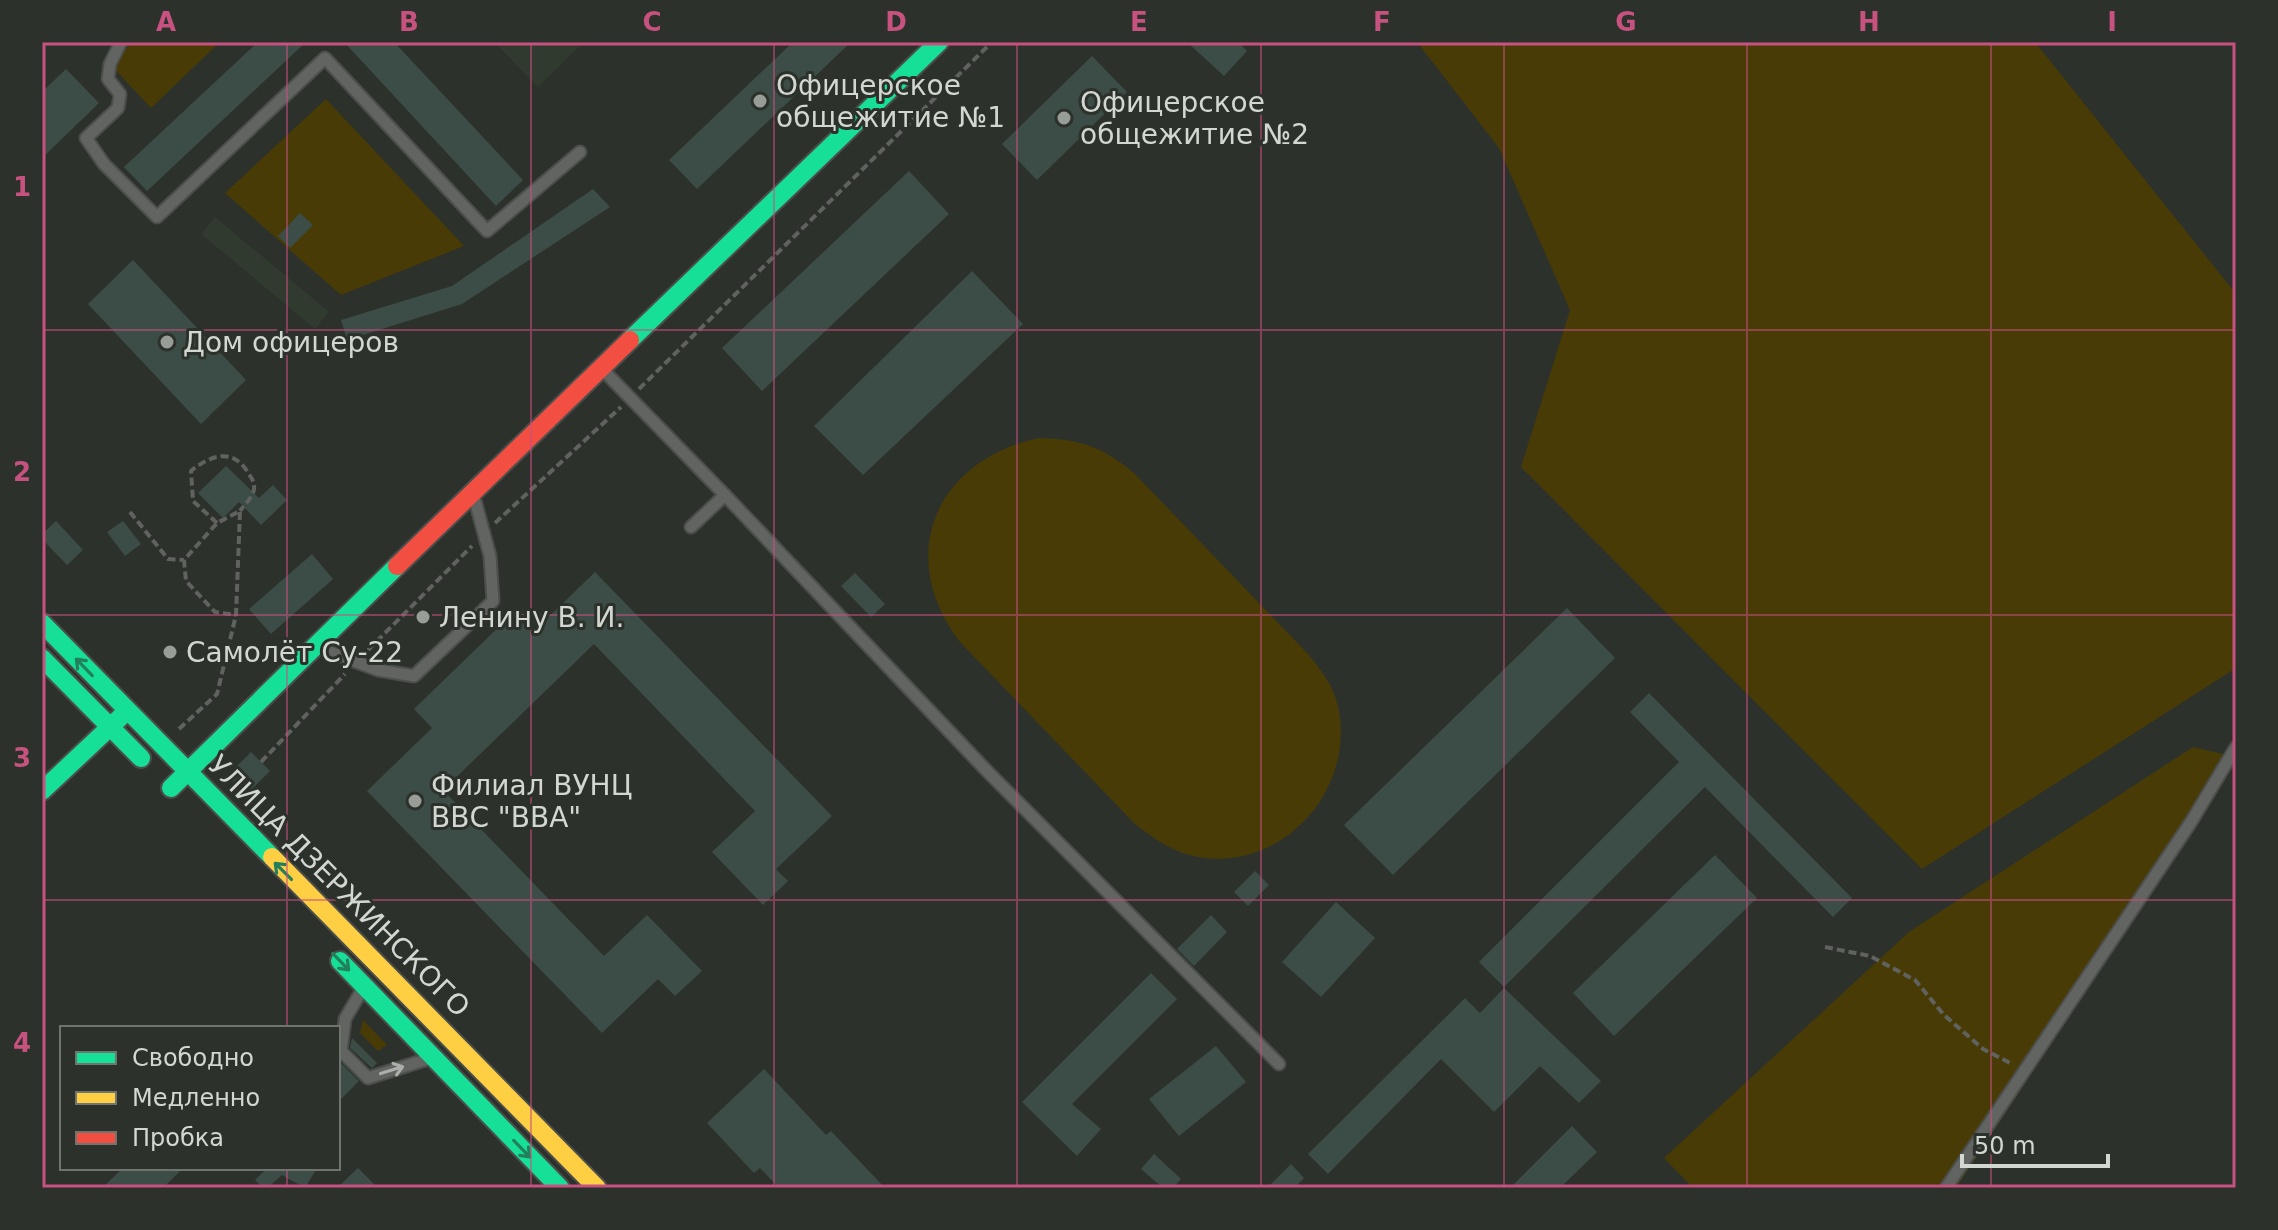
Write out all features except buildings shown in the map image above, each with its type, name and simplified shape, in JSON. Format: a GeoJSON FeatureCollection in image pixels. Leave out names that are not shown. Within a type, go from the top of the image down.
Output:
{"type":"FeatureCollection","features":[{"type":"Feature","properties":{"kind":"main road"},"geometry":{"type":"LineString","coordinates":[[42,658],[165,783],[187,773],[939,42]]}},
{"type":"Feature","properties":{"kind":"main road","name":"УЛИЦА ДЗЕРЖИНСКОГО"},"geometry":{"type":"LineString","coordinates":[[42,623],[597,1188]]}},
{"type":"Feature","properties":{"kind":"main road"},"geometry":{"type":"LineString","coordinates":[[42,791],[127,711]]}},
{"type":"Feature","properties":{"kind":"main road","name":"УЛИЦА ДЗЕРЖИНСКОГО"},"geometry":{"type":"LineString","coordinates":[[328,949],[560,1188]]}},
{"type":"Feature","properties":{"kind":"lane"},"geometry":{"type":"LineString","coordinates":[[121,42],[110,64],[108,79],[120,94],[118,108],[86,138],[104,164],[157,217],[325,58],[487,231],[580,152]]}},
{"type":"Feature","properties":{"kind":"lane"},"geometry":{"type":"LineString","coordinates":[[601,369],[985,769],[1279,1064]]}},
{"type":"Feature","properties":{"kind":"lane"},"geometry":{"type":"LineString","coordinates":[[315,646],[378,670],[414,676],[493,601],[490,556],[473,492]]}},
{"type":"Feature","properties":{"kind":"lane"},"geometry":{"type":"LineString","coordinates":[[691,527],[725,495]]}},
{"type":"Feature","properties":{"kind":"lane"},"geometry":{"type":"LineString","coordinates":[[1946,1188],[2191,822],[2236,747]]}},
{"type":"Feature","properties":{"kind":"lane"},"geometry":{"type":"LineString","coordinates":[[365,986],[345,1019],[341,1051],[368,1078],[433,1057]]}},
{"type":"Feature","properties":{"kind":"lane"},"geometry":{"type":"LineString","coordinates":[[560,1188],[579,1169]]}},
{"type":"Feature","properties":{"kind":"path"},"geometry":{"type":"LineString","coordinates":[[217,523],[193,501],[191,471],[208,458],[228,456],[243,465],[254,482],[254,493],[240,511],[217,523],[184,560],[186,581],[215,612],[236,615]]}},
{"type":"Feature","properties":{"kind":"path"},"geometry":{"type":"LineString","coordinates":[[172,735],[217,694],[236,615],[240,511]]}},
{"type":"Feature","properties":{"kind":"path"},"geometry":{"type":"LineString","coordinates":[[130,512],[168,559],[184,560]]}},
{"type":"Feature","properties":{"kind":"path"},"geometry":{"type":"LineString","coordinates":[[1825,947],[1870,956],[1915,980],[1944,1015],[1983,1049],[2025,1071]]}},
{"type":"Feature","properties":{"kind":"shaded area"},"geometry":{"type":"Polygon","coordinates":[[[133,42],[220,42],[151,108],[110,64],[133,42]]]}},
{"type":"Feature","properties":{"kind":"shaded area"},"geometry":{"type":"Polygon","coordinates":[[[494,42],[584,42],[538,87],[494,42]]]}},
{"type":"Feature","properties":{"kind":"shaded area"},"geometry":{"type":"Polygon","coordinates":[[[1417,42],[2035,42],[2236,294],[2236,668],[1922,869],[1521,467],[1570,310],[1499,148],[1417,42]]]}},
{"type":"Feature","properties":{"kind":"shaded area"},"geometry":{"type":"Polygon","coordinates":[[[326,99],[464,246],[341,295],[225,193],[326,99]]]}},
{"type":"Feature","properties":{"kind":"shaded area"},"geometry":{"type":"Polygon","coordinates":[[[215,217],[329,312],[315,329],[201,234],[215,217]]]}},
{"type":"Feature","properties":{"kind":"shaded area"},"geometry":{"type":"Polygon","coordinates":[[[1039,438],[1090,446],[1134,473],[1309,655],[1325,677],[1337,702],[1341,732],[1337,762],[1327,789],[1311,814],[1290,834],[1264,849],[1236,857],[1205,858],[1167,846],[1134,823],[960,642],[940,609],[930,577],[929,545],[936,516],[951,489],[974,467],[1003,450],[1039,438]]]}},
{"type":"Feature","properties":{"kind":"shaded area"},"geometry":{"type":"Polygon","coordinates":[[[2193,747],[2236,757],[2236,763],[1956,1188],[1693,1188],[1664,1158],[1909,932],[2193,747]]]}},
{"type":"Feature","properties":{"kind":"shaded area"},"geometry":{"type":"Polygon","coordinates":[[[363,1020],[387,1045],[378,1051],[360,1033],[363,1020]]]}},
{"type":"Feature","properties":{"kind":"traffic: fast"},"geometry":{"type":"LineString","coordinates":[[630,340],[939,42]]}},
{"type":"Feature","properties":{"kind":"traffic: fast"},"geometry":{"type":"LineString","coordinates":[[171,788],[397,566]]}},
{"type":"Feature","properties":{"kind":"traffic: fast"},"geometry":{"type":"LineString","coordinates":[[42,623],[272,857]]}},
{"type":"Feature","properties":{"kind":"traffic: fast"},"geometry":{"type":"LineString","coordinates":[[42,658],[141,758]]}},
{"type":"Feature","properties":{"kind":"traffic: fast"},"geometry":{"type":"LineString","coordinates":[[42,791],[127,711]]}},
{"type":"Feature","properties":{"kind":"traffic: fast"},"geometry":{"type":"LineString","coordinates":[[340,961],[560,1188]]}},
{"type":"Feature","properties":{"kind":"traffic: slow"},"geometry":{"type":"LineString","coordinates":[[272,857],[597,1188]]}},
{"type":"Feature","properties":{"kind":"traffic: jam"},"geometry":{"type":"LineString","coordinates":[[397,566],[630,340]]}},
{"type":"Feature","properties":{"kind":"place","name":"Офицерское общежитие №1"},"geometry":{"type":"Point","coordinates":[760,101]}},
{"type":"Feature","properties":{"kind":"place","name":"Офицерское общежитие №2"},"geometry":{"type":"Point","coordinates":[1064,118]}},
{"type":"Feature","properties":{"kind":"place","name":"Дом офицеров"},"geometry":{"type":"Point","coordinates":[167,342]}},
{"type":"Feature","properties":{"kind":"place","name":"Ленину В. И."},"geometry":{"type":"Point","coordinates":[423,617]}},
{"type":"Feature","properties":{"kind":"place","name":"Самолёт Су-22"},"geometry":{"type":"Point","coordinates":[170,652]}},
{"type":"Feature","properties":{"kind":"place","name":"Филиал ВУНЦ ВВС \"ВВА\""},"geometry":{"type":"Point","coordinates":[415,801]}}]}
